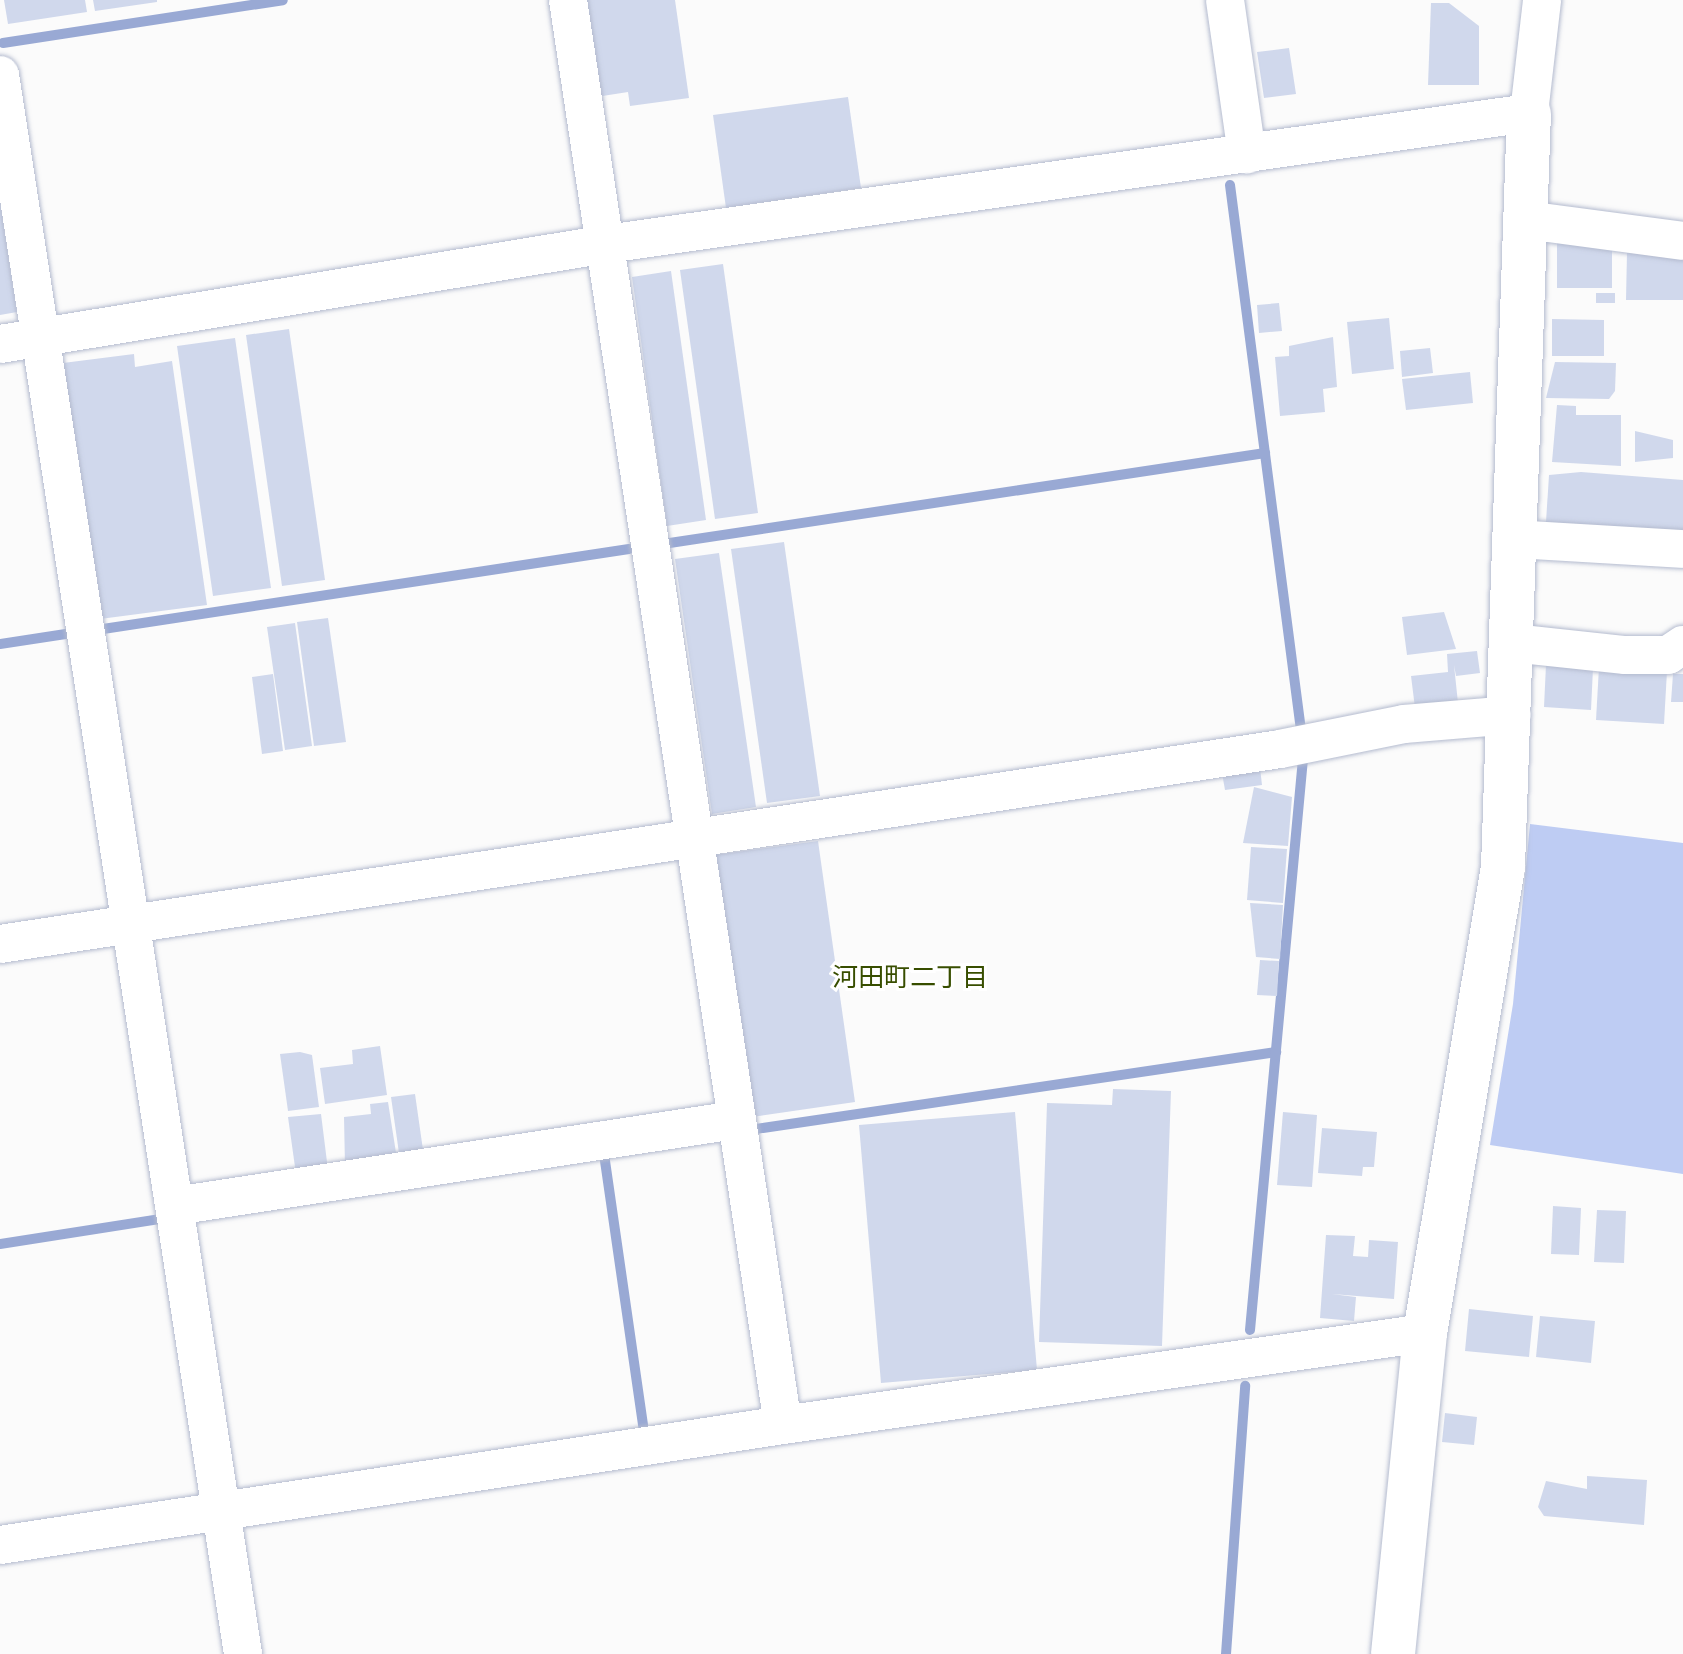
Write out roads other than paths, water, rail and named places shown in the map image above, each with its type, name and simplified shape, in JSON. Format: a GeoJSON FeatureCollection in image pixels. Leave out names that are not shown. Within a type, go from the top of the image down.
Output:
{"type":"FeatureCollection","features":[{"type":"Feature","properties":{"kind":"street"},"geometry":{"type":"LineString","coordinates":[[568,0],[783,1425]]}},
{"type":"Feature","properties":{"kind":"street"},"geometry":{"type":"LineString","coordinates":[[1225,0],[1247,154]]}},
{"type":"Feature","properties":{"kind":"street"},"geometry":{"type":"LineString","coordinates":[[1393,1654],[1425,1333],[1487,996],[1512,715],[1514,539],[1529,113],[1542,0]]}},
{"type":"Feature","properties":{"kind":"street"},"geometry":{"type":"LineString","coordinates":[[0,75],[243,1654]]}},
{"type":"Feature","properties":{"kind":"street"},"geometry":{"type":"LineString","coordinates":[[0,344],[607,244],[1529,113]]}},
{"type":"Feature","properties":{"kind":"street"},"geometry":{"type":"LineString","coordinates":[[1526,220],[1683,241]]}},
{"type":"Feature","properties":{"kind":"street"},"geometry":{"type":"LineString","coordinates":[[1514,539],[1683,549]]}},
{"type":"Feature","properties":{"kind":"street"},"geometry":{"type":"LineString","coordinates":[[1512,643],[1625,655],[1668,655],[1683,645]]}},
{"type":"Feature","properties":{"kind":"street"},"geometry":{"type":"LineString","coordinates":[[0,944],[693,840],[1404,724],[1512,715]]}},
{"type":"Feature","properties":{"kind":"street"},"geometry":{"type":"LineString","coordinates":[[175,1206],[735,1120]]}},
{"type":"Feature","properties":{"kind":"street"},"geometry":{"type":"LineString","coordinates":[[0,1545],[783,1425],[1425,1333]]}},
{"type":"Feature","properties":{"kind":"waterway"},"geometry":{"type":"LineString","coordinates":[[3,43],[283,0]]}},
{"type":"Feature","properties":{"kind":"waterway"},"geometry":{"type":"LineString","coordinates":[[1230,185],[1301,730]]}},
{"type":"Feature","properties":{"kind":"waterway"},"geometry":{"type":"LineString","coordinates":[[663,544],[1265,453]]}},
{"type":"Feature","properties":{"kind":"waterway"},"geometry":{"type":"LineString","coordinates":[[103,629],[629,549]]}},
{"type":"Feature","properties":{"kind":"waterway"},"geometry":{"type":"LineString","coordinates":[[0,644],[72,633]]}},
{"type":"Feature","properties":{"kind":"waterway"},"geometry":{"type":"LineString","coordinates":[[1250,1330],[1303,759]]}},
{"type":"Feature","properties":{"kind":"waterway"},"geometry":{"type":"LineString","coordinates":[[749,1130],[1276,1052]]}},
{"type":"Feature","properties":{"kind":"waterway"},"geometry":{"type":"LineString","coordinates":[[604,1154],[644,1433]]}},
{"type":"Feature","properties":{"kind":"waterway"},"geometry":{"type":"LineString","coordinates":[[0,1244],[159,1219]]}},
{"type":"Feature","properties":{"kind":"waterway"},"geometry":{"type":"LineString","coordinates":[[1226,1654],[1245,1386]]}},
{"type":"Feature","properties":{"kind":"district","name":"河田町二丁目"},"geometry":{"type":"Point","coordinates":[910,977]}}]}
